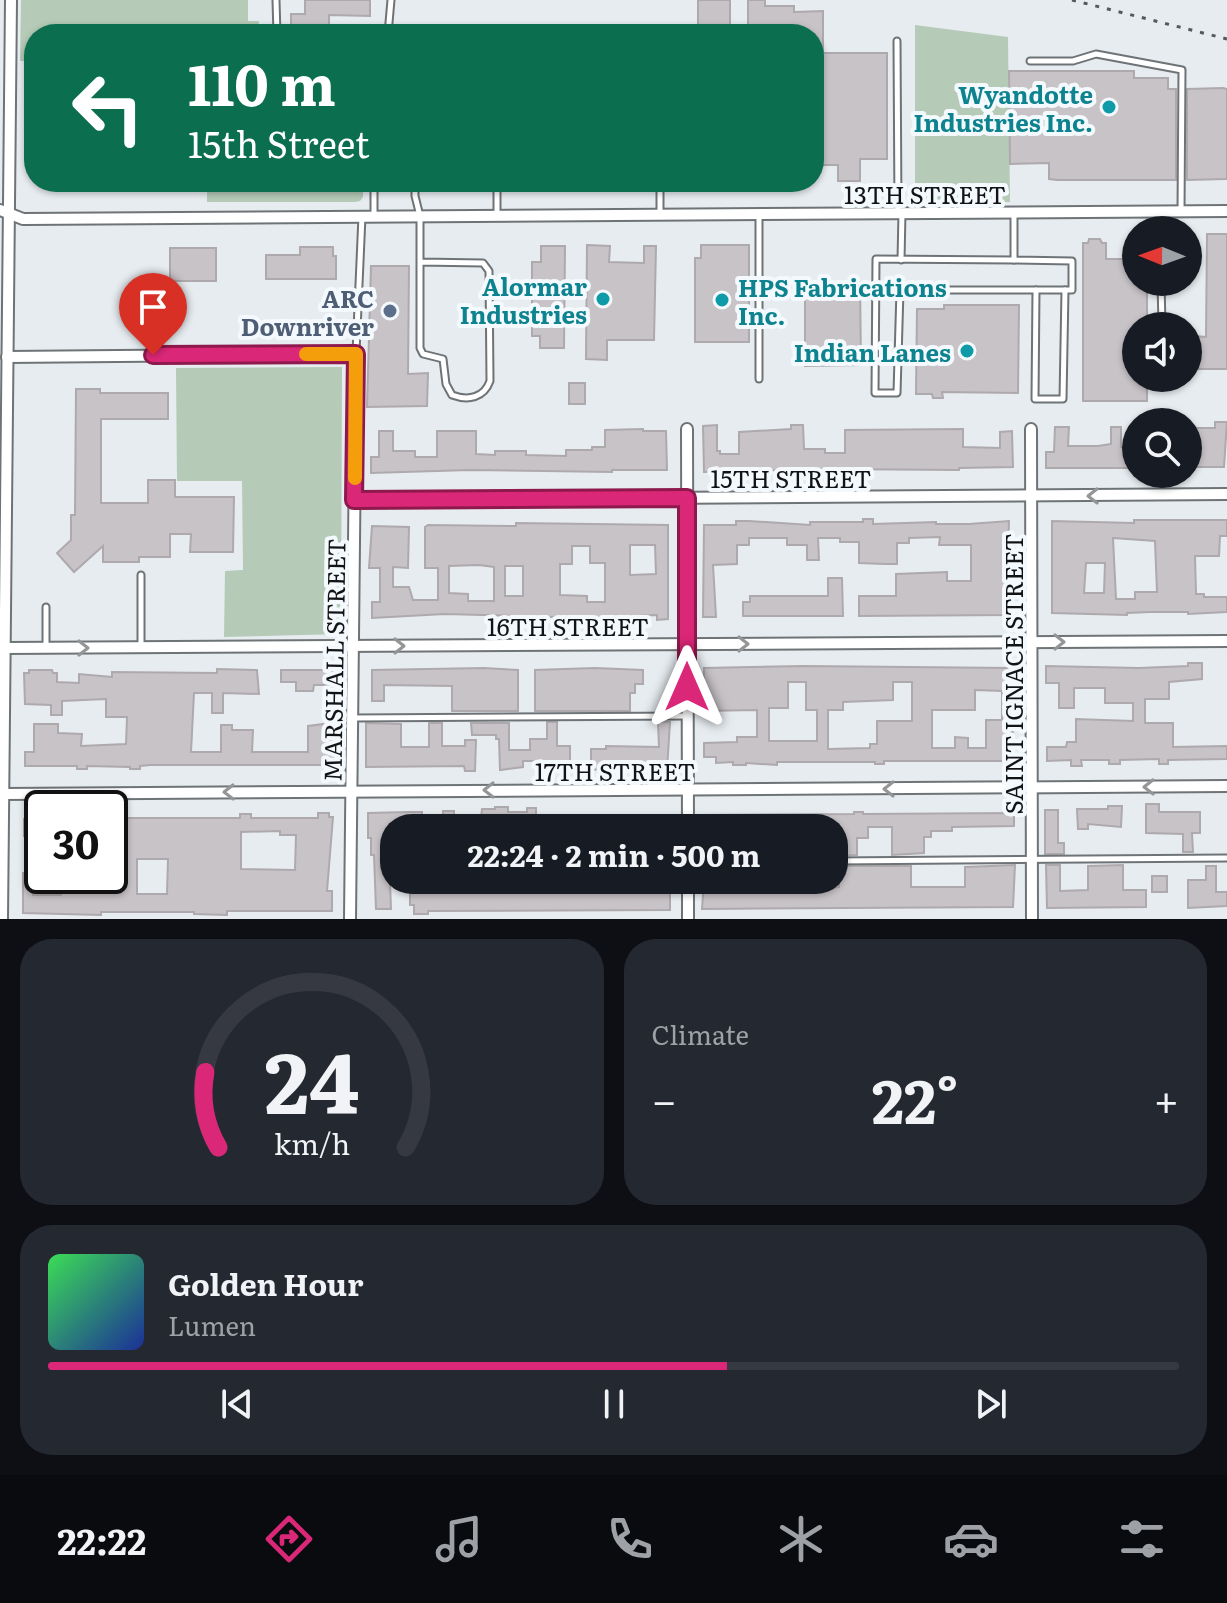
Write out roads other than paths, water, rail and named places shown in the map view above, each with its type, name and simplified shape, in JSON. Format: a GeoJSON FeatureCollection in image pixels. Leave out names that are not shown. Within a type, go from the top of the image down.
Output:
{"type":"FeatureCollection","features":[{"type":"Feature","properties":{"kind":"street"},"geometry":{"type":"LineString","coordinates":[[2,915],[1,763],[5,648],[3,463],[7,357],[4,301],[5,22],[11,0]]}},
{"type":"Feature","properties":{"kind":"street","name":"13TH STREET"},"geometry":{"type":"LineString","coordinates":[[4,212],[23,219],[1227,211]]}},
{"type":"Feature","properties":{"kind":"street"},"geometry":{"type":"LineString","coordinates":[[7,357],[356,354]]}},
{"type":"Feature","properties":{"kind":"street","name":"MARSHALL STREET"},"geometry":{"type":"LineString","coordinates":[[350,919],[356,354]]}},
{"type":"Feature","properties":{"kind":"street"},"geometry":{"type":"LineString","coordinates":[[687,429],[688,814]]}},
{"type":"Feature","properties":{"kind":"street","name":"SAINT IGNACE STREET"},"geometry":{"type":"LineString","coordinates":[[1031,429],[1032,919]]}},
{"type":"Feature","properties":{"kind":"street","name":"15TH STREET"},"geometry":{"type":"LineString","coordinates":[[354,500],[1227,494]]}},
{"type":"Feature","properties":{"kind":"street","name":"16TH STREET"},"geometry":{"type":"LineString","coordinates":[[5,648],[1227,641]]}},
{"type":"Feature","properties":{"kind":"street","name":"17TH STREET"},"geometry":{"type":"LineString","coordinates":[[3,794],[1227,786]]}},
{"type":"Feature","properties":{"kind":"street"},"geometry":{"type":"LineString","coordinates":[[688,894],[688,919]]}},
{"type":"Feature","properties":{"kind":"lane"},"geometry":{"type":"LineString","coordinates":[[276,0],[277,24]]}},
{"type":"Feature","properties":{"kind":"lane"},"geometry":{"type":"LineString","coordinates":[[389,24],[391,0]]}},
{"type":"Feature","properties":{"kind":"lane"},"geometry":{"type":"LineString","coordinates":[[897,41],[901,260]]}},
{"type":"Feature","properties":{"kind":"lane"},"geometry":{"type":"LineString","coordinates":[[1030,61],[1073,61],[1096,54],[1182,70],[1181,211]]}},
{"type":"Feature","properties":{"kind":"lane"},"geometry":{"type":"LineString","coordinates":[[374,192],[374,216]]}},
{"type":"Feature","properties":{"kind":"lane"},"geometry":{"type":"LineString","coordinates":[[415,192],[420,216],[420,262],[421,351],[443,359],[446,384],[452,395],[464,398],[478,396],[488,388],[490,381],[489,271],[483,263],[420,262]]}},
{"type":"Feature","properties":{"kind":"lane"},"geometry":{"type":"LineString","coordinates":[[497,192],[497,216]]}},
{"type":"Feature","properties":{"kind":"lane"},"geometry":{"type":"LineString","coordinates":[[660,192],[660,216]]}},
{"type":"Feature","properties":{"kind":"lane"},"geometry":{"type":"LineString","coordinates":[[1014,212],[1014,260]]}},
{"type":"Feature","properties":{"kind":"lane"},"geometry":{"type":"LineString","coordinates":[[759,214],[759,379]]}},
{"type":"Feature","properties":{"kind":"lane"},"geometry":{"type":"LineString","coordinates":[[356,354],[359,341],[362,216]]}},
{"type":"Feature","properties":{"kind":"lane"},"geometry":{"type":"LineString","coordinates":[[876,259],[901,260],[1072,261],[1072,290],[900,290],[897,393],[875,393],[876,259]]}},
{"type":"Feature","properties":{"kind":"lane"},"geometry":{"type":"LineString","coordinates":[[1036,290],[1035,399],[1063,399],[1065,290]]}},
{"type":"Feature","properties":{"kind":"lane"},"geometry":{"type":"LineString","coordinates":[[141,575],[141,648]]}},
{"type":"Feature","properties":{"kind":"lane"},"geometry":{"type":"LineString","coordinates":[[46,607],[46,648]]}},
{"type":"Feature","properties":{"kind":"lane"},"geometry":{"type":"LineString","coordinates":[[352,718],[687,716]]}},
{"type":"Feature","properties":{"kind":"lane"},"geometry":{"type":"LineString","coordinates":[[848,861],[1227,858]]}},
{"type":"Feature","properties":{"kind":"railway"},"geometry":{"type":"LineString","coordinates":[[1072,0],[1227,39]]}},
{"type":"Feature","properties":{"kind":"place","name":"Wyandotte Industries Inc."},"geometry":{"type":"Point","coordinates":[1109,107]}},
{"type":"Feature","properties":{"kind":"place","name":"Alormar Industries"},"geometry":{"type":"Point","coordinates":[603,299]}},
{"type":"Feature","properties":{"kind":"place","name":"HPS Fabrications Inc."},"geometry":{"type":"Point","coordinates":[722,300]}},
{"type":"Feature","properties":{"kind":"place","name":"ARC Downriver"},"geometry":{"type":"Point","coordinates":[390,311]}},
{"type":"Feature","properties":{"kind":"place","name":"Indian Lanes"},"geometry":{"type":"Point","coordinates":[967,351]}}]}
